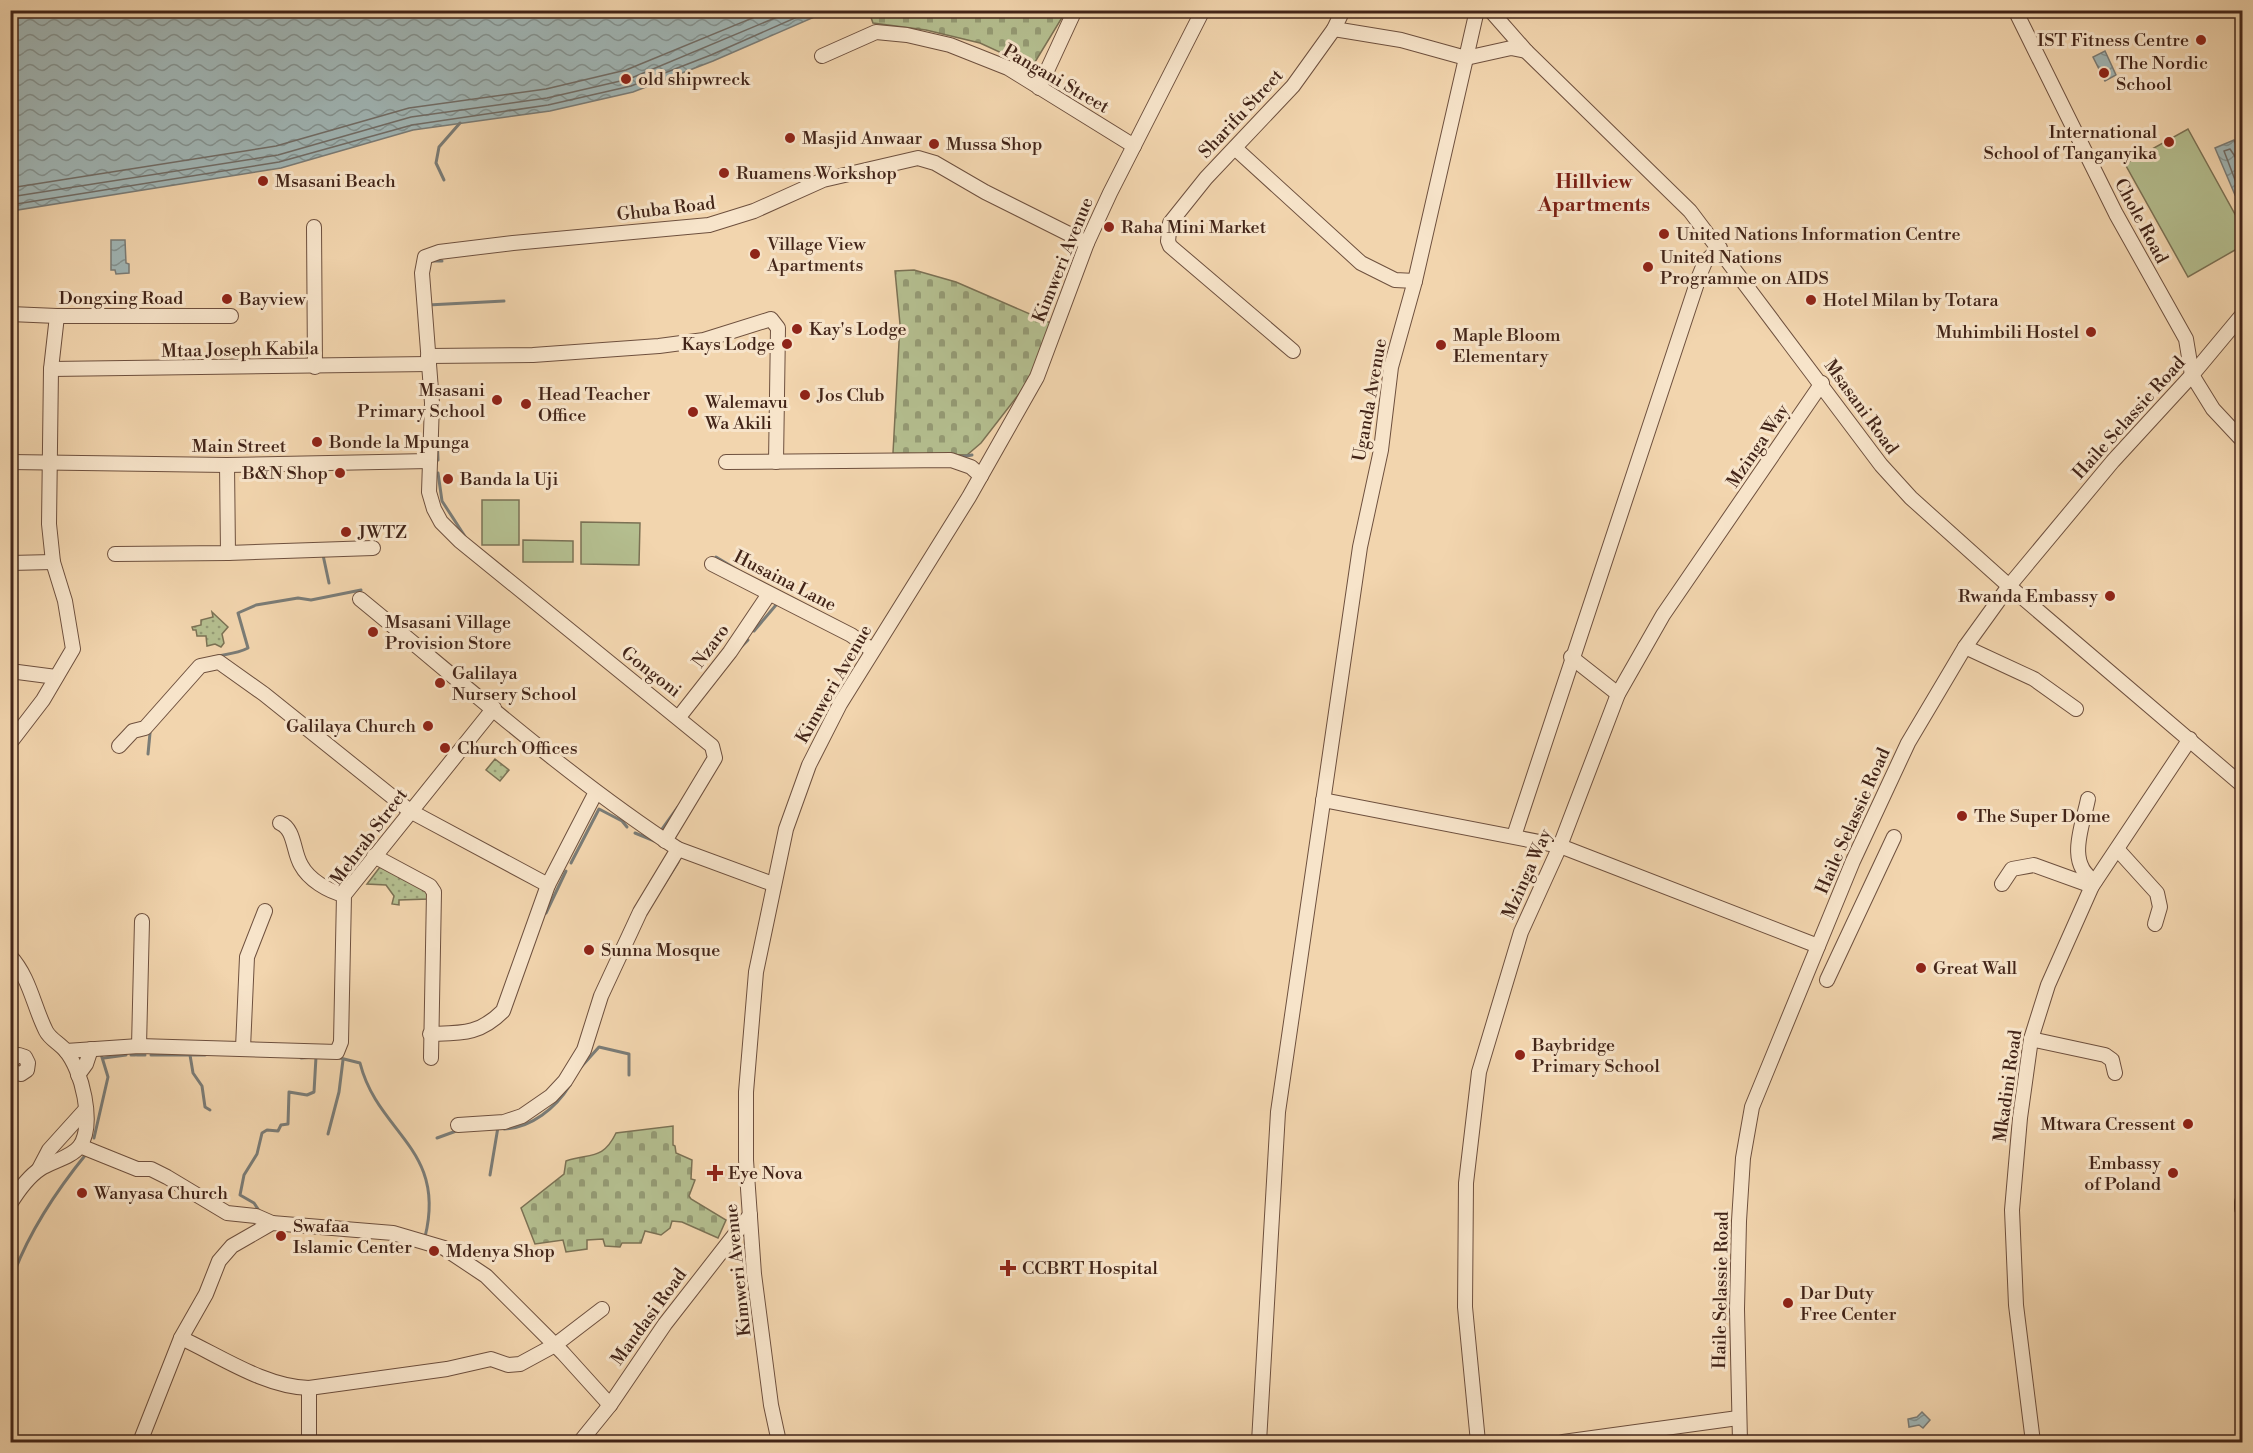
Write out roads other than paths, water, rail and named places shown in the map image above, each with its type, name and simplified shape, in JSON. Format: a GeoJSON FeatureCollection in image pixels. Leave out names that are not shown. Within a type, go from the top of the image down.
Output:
{"type":"FeatureCollection","features":[{"type":"Feature","properties":{"kind":"street"},"geometry":{"type":"LineString","coordinates":[[1039,88],[1075,10]]}},
{"type":"Feature","properties":{"kind":"street","name":"Kimweri Avenue"},"geometry":{"type":"LineString","coordinates":[[779,1443],[771,1405],[754,1274],[746,1160],[746,1076],[756,972],[786,829],[809,765],[826,728],[981,476],[1037,377],[1087,243],[1203,10]]}},
{"type":"Feature","properties":{"kind":"street","name":"Sharifu Street"},"geometry":{"type":"LineString","coordinates":[[1293,351],[1170,246],[1168,241],[1170,224],[1206,178],[1236,149],[1293,86],[1334,29],[1343,10]]}},
{"type":"Feature","properties":{"kind":"street","name":"Uganda Avenue"},"geometry":{"type":"LineString","coordinates":[[1259,1443],[1278,1112],[1360,547],[1381,450],[1391,367],[1415,281],[1477,10]]}},
{"type":"Feature","properties":{"kind":"street","name":"Msasani Road"},"geometry":{"type":"LineString","coordinates":[[1490,10],[1526,51],[1690,212],[1720,248],[1895,482],[2008,586],[2190,738],[2242,785]]}},
{"type":"Feature","properties":{"kind":"street","name":"Chole Road"},"geometry":{"type":"LineString","coordinates":[[2015,10],[2116,213],[2186,339],[2192,375],[2213,409],[2242,440]]}},
{"type":"Feature","properties":{"kind":"street"},"geometry":{"type":"LineString","coordinates":[[1334,29],[1401,40],[1466,58],[1511,48],[1526,51]]}},
{"type":"Feature","properties":{"kind":"street","name":"Pangani Street"},"geometry":{"type":"LineString","coordinates":[[822,56],[876,32],[908,35],[950,45],[1008,68],[1134,146]]}},
{"type":"Feature","properties":{"kind":"street"},"geometry":{"type":"LineString","coordinates":[[1236,149],[1361,263],[1395,280],[1415,281]]}},
{"type":"Feature","properties":{"kind":"street","name":"Ghuba Road"},"geometry":{"type":"LineString","coordinates":[[429,461],[432,403],[422,261],[430,254],[513,243],[709,225],[754,211],[823,180],[900,160],[918,158],[935,163],[985,192],[1087,243]]}},
{"type":"Feature","properties":{"kind":"street"},"geometry":{"type":"LineString","coordinates":[[314,227],[315,367]]}},
{"type":"Feature","properties":{"kind":"street","name":"Mzinga Way"},"geometry":{"type":"LineString","coordinates":[[1514,836],[1571,657],[1700,274],[1705,262],[1720,248]]}},
{"type":"Feature","properties":{"kind":"street","name":"Dongxing Road"},"geometry":{"type":"LineString","coordinates":[[10,314],[231,316]]}},
{"type":"Feature","properties":{"kind":"street","name":"Haile Selassie Road"},"geometry":{"type":"LineString","coordinates":[[1740,1443],[1737,1298],[1743,1158],[1752,1107],[1853,861],[1908,743],[1965,647],[2008,586],[2113,460],[2192,375],[2242,315]]}},
{"type":"Feature","properties":{"kind":"street"},"geometry":{"type":"LineString","coordinates":[[10,743],[43,700],[73,649],[65,601],[53,562],[49,461],[51,369],[57,316]]}},
{"type":"Feature","properties":{"kind":"street","name":"Mtaa Joseph Kabila"},"geometry":{"type":"LineString","coordinates":[[51,369],[315,367],[533,355],[659,346],[704,340],[771,319],[778,328],[776,462]]}},
{"type":"Feature","properties":{"kind":"street","name":"Mzinga Way"},"geometry":{"type":"LineString","coordinates":[[1478,1443],[1465,1307],[1466,1183],[1479,1072],[1521,932],[1560,846],[1618,694],[1663,615],[1822,383]]}},
{"type":"Feature","properties":{"kind":"street"},"geometry":{"type":"LineString","coordinates":[[726,462],[951,460],[971,467],[981,476]]}},
{"type":"Feature","properties":{"kind":"street"},"geometry":{"type":"LineString","coordinates":[[10,462],[49,461]]}},
{"type":"Feature","properties":{"kind":"street","name":"Main Street"},"geometry":{"type":"LineString","coordinates":[[49,461],[226,465],[429,461]]}},
{"type":"Feature","properties":{"kind":"street","name":"Gongoni"},"geometry":{"type":"LineString","coordinates":[[429,461],[429,492],[441,522],[460,541],[679,717],[706,740],[716,754],[665,841]]}},
{"type":"Feature","properties":{"kind":"street"},"geometry":{"type":"LineString","coordinates":[[226,465],[228,553]]}},
{"type":"Feature","properties":{"kind":"street"},"geometry":{"type":"LineString","coordinates":[[115,554],[373,548]]}},
{"type":"Feature","properties":{"kind":"street"},"geometry":{"type":"LineString","coordinates":[[10,563],[53,562]]}},
{"type":"Feature","properties":{"kind":"street","name":"Husaina Lane"},"geometry":{"type":"LineString","coordinates":[[712,564],[851,635],[872,650]]}},
{"type":"Feature","properties":{"kind":"street","name":"Nzaro"},"geometry":{"type":"LineString","coordinates":[[679,717],[730,652],[769,594]]}},
{"type":"Feature","properties":{"kind":"street"},"geometry":{"type":"LineString","coordinates":[[360,599],[596,792],[665,841],[678,849],[773,884]]}},
{"type":"Feature","properties":{"kind":"street"},"geometry":{"type":"LineString","coordinates":[[1965,647],[2028,676],[2076,709]]}},
{"type":"Feature","properties":{"kind":"street"},"geometry":{"type":"LineString","coordinates":[[1571,657],[1618,694]]}},
{"type":"Feature","properties":{"kind":"street"},"geometry":{"type":"LineString","coordinates":[[119,746],[133,730],[145,728],[201,666],[219,662],[264,694],[410,811],[548,885]]}},
{"type":"Feature","properties":{"kind":"street"},"geometry":{"type":"LineString","coordinates":[[10,671],[56,677]]}},
{"type":"Feature","properties":{"kind":"street","name":"Mehrab Street"},"geometry":{"type":"LineString","coordinates":[[243,1048],[334,1053],[338,1048],[344,895],[494,708]]}},
{"type":"Feature","properties":{"kind":"street","name":"Mkadini Road"},"geometry":{"type":"LineString","coordinates":[[2033,1443],[2016,1305],[2012,1210],[2020,1118],[2031,1039],[2048,985],[2094,883],[2190,738]]}},
{"type":"Feature","properties":{"kind":"street"},"geometry":{"type":"LineString","coordinates":[[430,1034],[480,1029],[491,1023],[502,1011],[548,885],[596,792]]}},
{"type":"Feature","properties":{"kind":"street"},"geometry":{"type":"LineString","coordinates":[[2088,799],[2077,855],[2094,883]]}},
{"type":"Feature","properties":{"kind":"street"},"geometry":{"type":"LineString","coordinates":[[1323,800],[1560,846],[1818,946]]}},
{"type":"Feature","properties":{"kind":"street"},"geometry":{"type":"LineString","coordinates":[[280,823],[288,829],[301,866],[328,891],[344,895]]}},
{"type":"Feature","properties":{"kind":"street"},"geometry":{"type":"LineString","coordinates":[[1827,980],[1894,837]]}},
{"type":"Feature","properties":{"kind":"street"},"geometry":{"type":"LineString","coordinates":[[458,1125],[504,1122],[522,1116],[551,1096],[565,1082],[584,1050],[601,996],[640,912],[678,849]]}},
{"type":"Feature","properties":{"kind":"street"},"geometry":{"type":"LineString","coordinates":[[2118,850],[2157,893],[2160,907],[2155,924]]}},
{"type":"Feature","properties":{"kind":"street"},"geometry":{"type":"LineString","coordinates":[[374,856],[433,888],[431,1058]]}},
{"type":"Feature","properties":{"kind":"street"},"geometry":{"type":"LineString","coordinates":[[2002,884],[2012,869],[2034,865],[2094,883]]}},
{"type":"Feature","properties":{"kind":"street"},"geometry":{"type":"LineString","coordinates":[[66,1051],[139,1046],[243,1048],[247,957],[265,911]]}},
{"type":"Feature","properties":{"kind":"street"},"geometry":{"type":"LineString","coordinates":[[139,1046],[142,921]]}},
{"type":"Feature","properties":{"kind":"street"},"geometry":{"type":"LineString","coordinates":[[10,956],[26,976],[47,1033],[66,1051],[78,1075],[86,1109],[87,1124],[80,1146],[39,1169]]}},
{"type":"Feature","properties":{"kind":"street"},"geometry":{"type":"LineString","coordinates":[[2031,1039],[2105,1055],[2112,1060],[2115,1073]]}},
{"type":"Feature","properties":{"kind":"street"},"geometry":{"type":"LineString","coordinates":[[78,1075],[91,1049]]}},
{"type":"Feature","properties":{"kind":"street"},"geometry":{"type":"LineString","coordinates":[[10,1204],[18,1191],[39,1169],[50,1150],[86,1109]]}},
{"type":"Feature","properties":{"kind":"street"},"geometry":{"type":"LineString","coordinates":[[80,1146],[137,1169],[151,1169],[227,1213],[256,1216],[272,1223],[393,1233],[444,1248],[486,1276],[555,1345],[610,1405]]}},
{"type":"Feature","properties":{"kind":"street"},"geometry":{"type":"LineString","coordinates":[[2242,1202],[2242,1209]]}},
{"type":"Feature","properties":{"kind":"street","name":"Mandasi Road"},"geometry":{"type":"LineString","coordinates":[[582,1442],[659,1332],[750,1215]]}},
{"type":"Feature","properties":{"kind":"street"},"geometry":{"type":"LineString","coordinates":[[140,1443],[160,1385],[181,1338],[206,1294],[219,1261],[232,1246],[272,1223]]}},
{"type":"Feature","properties":{"kind":"street"},"geometry":{"type":"LineString","coordinates":[[181,1338],[269,1379],[290,1386],[309,1388],[447,1370],[491,1359],[508,1365],[520,1364],[555,1345],[602,1309]]}},
{"type":"Feature","properties":{"kind":"street"},"geometry":{"type":"LineString","coordinates":[[309,1388],[309,1443]]}},
{"type":"Feature","properties":{"kind":"street"},"geometry":{"type":"LineString","coordinates":[[1563,1443],[1738,1418]]}},
{"type":"Feature","properties":{"kind":"water"},"geometry":{"type":"Polygon","coordinates":[[[10,11],[828,11],[713,61],[633,92],[550,111],[413,130],[281,168],[11,211],[10,11]]]}},
{"type":"Feature","properties":{"kind":"water"},"geometry":{"type":"Polygon","coordinates":[[[2105,51],[2116,75],[2105,81],[2093,57],[2105,51]]]}},
{"type":"Feature","properties":{"kind":"water"},"geometry":{"type":"Polygon","coordinates":[[[2234,140],[2242,160],[2242,191],[2235,195],[2215,148],[2234,140]]]}},
{"type":"Feature","properties":{"kind":"water"},"geometry":{"type":"Polygon","coordinates":[[[111,240],[125,240],[129,273],[116,274],[115,270],[111,270],[111,240]]]}},
{"type":"Feature","properties":{"kind":"water"},"geometry":{"type":"Polygon","coordinates":[[[1922,1412],[1930,1420],[1923,1428],[1919,1425],[1909,1427],[1908,1419],[1917,1417],[1922,1412]]]}},
{"type":"Feature","properties":{"kind":"waterway"},"geometry":{"type":"LineString","coordinates":[[444,180],[436,163],[439,147],[460,123]]}},
{"type":"Feature","properties":{"kind":"waterway"},"geometry":{"type":"LineString","coordinates":[[431,261],[442,261]]}},
{"type":"Feature","properties":{"kind":"waterway"},"geometry":{"type":"LineString","coordinates":[[428,305],[504,301]]}},
{"type":"Feature","properties":{"kind":"waterway"},"geometry":{"type":"LineString","coordinates":[[437,435],[438,460]]}},
{"type":"Feature","properties":{"kind":"waterway"},"geometry":{"type":"LineString","coordinates":[[960,457],[972,455]]}},
{"type":"Feature","properties":{"kind":"waterway"},"geometry":{"type":"LineString","coordinates":[[438,473],[442,501],[466,538]]}},
{"type":"Feature","properties":{"kind":"waterway"},"geometry":{"type":"LineString","coordinates":[[323,555],[329,583]]}},
{"type":"Feature","properties":{"kind":"waterway"},"geometry":{"type":"LineString","coordinates":[[716,557],[741,572]]}},
{"type":"Feature","properties":{"kind":"waterway"},"geometry":{"type":"LineString","coordinates":[[206,660],[248,648],[238,613],[256,605],[298,598],[311,600],[361,590]]}},
{"type":"Feature","properties":{"kind":"waterway"},"geometry":{"type":"LineString","coordinates":[[754,631],[776,605]]}},
{"type":"Feature","properties":{"kind":"waterway"},"geometry":{"type":"LineString","coordinates":[[741,647],[748,640]]}},
{"type":"Feature","properties":{"kind":"waterway"},"geometry":{"type":"LineString","coordinates":[[148,754],[150,733]]}},
{"type":"Feature","properties":{"kind":"waterway"},"geometry":{"type":"LineString","coordinates":[[660,832],[678,807]]}},
{"type":"Feature","properties":{"kind":"waterway"},"geometry":{"type":"LineString","coordinates":[[571,863],[599,809],[622,821],[627,827]]}},
{"type":"Feature","properties":{"kind":"waterway"},"geometry":{"type":"LineString","coordinates":[[635,833],[657,842]]}},
{"type":"Feature","properties":{"kind":"waterway"},"geometry":{"type":"LineString","coordinates":[[663,886],[678,862]]}},
{"type":"Feature","properties":{"kind":"waterway"},"geometry":{"type":"LineString","coordinates":[[546,913],[566,871]]}},
{"type":"Feature","properties":{"kind":"waterway"},"geometry":{"type":"LineString","coordinates":[[581,1067],[599,1047],[629,1054],[629,1075]]}},
{"type":"Feature","properties":{"kind":"waterway"},"geometry":{"type":"LineString","coordinates":[[94,1138],[108,1077],[101,1054]]}},
{"type":"Feature","properties":{"kind":"waterway"},"geometry":{"type":"LineString","coordinates":[[104,1058],[126,1055]]}},
{"type":"Feature","properties":{"kind":"waterway"},"geometry":{"type":"LineString","coordinates":[[137,1055],[145,1055]]}},
{"type":"Feature","properties":{"kind":"waterway"},"geometry":{"type":"LineString","coordinates":[[151,1055],[205,1055]]}},
{"type":"Feature","properties":{"kind":"waterway"},"geometry":{"type":"LineString","coordinates":[[190,1055],[193,1073],[202,1086],[205,1107],[210,1110]]}},
{"type":"Feature","properties":{"kind":"waterway"},"geometry":{"type":"LineString","coordinates":[[301,1058],[316,1057]]}},
{"type":"Feature","properties":{"kind":"waterway"},"geometry":{"type":"LineString","coordinates":[[260,1212],[254,1203],[240,1195],[244,1175],[257,1154],[262,1133],[267,1130],[278,1131],[281,1125],[288,1124],[289,1092],[307,1095],[314,1092],[316,1057]]}},
{"type":"Feature","properties":{"kind":"waterway"},"geometry":{"type":"LineString","coordinates":[[336,1057],[360,1063],[369,1087],[381,1108],[408,1143],[419,1162],[427,1182],[429,1207],[425,1237]]}},
{"type":"Feature","properties":{"kind":"waterway"},"geometry":{"type":"LineString","coordinates":[[328,1134],[339,1092],[343,1060]]}},
{"type":"Feature","properties":{"kind":"waterway"},"geometry":{"type":"LineString","coordinates":[[503,1125],[504,1129],[514,1128],[533,1121],[550,1109],[570,1085]]}},
{"type":"Feature","properties":{"kind":"waterway"},"geometry":{"type":"LineString","coordinates":[[490,1175],[498,1127]]}},
{"type":"Feature","properties":{"kind":"waterway"},"geometry":{"type":"LineString","coordinates":[[437,1138],[459,1130]]}},
{"type":"Feature","properties":{"kind":"waterway"},"geometry":{"type":"LineString","coordinates":[[10,1284],[33,1231],[64,1183],[87,1153]]}},
{"type":"Feature","properties":{"kind":"place","name":"IST Fitness Centre"},"geometry":{"type":"Point","coordinates":[2201,40]}},
{"type":"Feature","properties":{"kind":"place","name":"The Nordic School"},"geometry":{"type":"Point","coordinates":[2104,73]}},
{"type":"Feature","properties":{"kind":"place","name":"old shipwreck"},"geometry":{"type":"Point","coordinates":[626,79]}},
{"type":"Feature","properties":{"kind":"place","name":"Masjid Anwaar"},"geometry":{"type":"Point","coordinates":[790,138]}},
{"type":"Feature","properties":{"kind":"place","name":"International School of Tanganyika"},"geometry":{"type":"Point","coordinates":[2169,142]}},
{"type":"Feature","properties":{"kind":"place","name":"Mussa Shop"},"geometry":{"type":"Point","coordinates":[934,144]}},
{"type":"Feature","properties":{"kind":"place","name":"Ruamens Workshop"},"geometry":{"type":"Point","coordinates":[724,173]}},
{"type":"Feature","properties":{"kind":"place","name":"Msasani Beach"},"geometry":{"type":"Point","coordinates":[263,181]}},
{"type":"Feature","properties":{"kind":"place","name":"Raha Mini Market"},"geometry":{"type":"Point","coordinates":[1109,227]}},
{"type":"Feature","properties":{"kind":"place","name":"United Nations Information Centre"},"geometry":{"type":"Point","coordinates":[1664,234]}},
{"type":"Feature","properties":{"kind":"place","name":"Village View Apartments"},"geometry":{"type":"Point","coordinates":[755,254]}},
{"type":"Feature","properties":{"kind":"place","name":"United Nations Programme on AIDS"},"geometry":{"type":"Point","coordinates":[1648,267]}},
{"type":"Feature","properties":{"kind":"place","name":"Bayview"},"geometry":{"type":"Point","coordinates":[227,299]}},
{"type":"Feature","properties":{"kind":"place","name":"Hotel Milan by Totara"},"geometry":{"type":"Point","coordinates":[1811,300]}},
{"type":"Feature","properties":{"kind":"place","name":"Kay's Lodge"},"geometry":{"type":"Point","coordinates":[797,329]}},
{"type":"Feature","properties":{"kind":"place","name":"Muhimbili Hostel"},"geometry":{"type":"Point","coordinates":[2091,332]}},
{"type":"Feature","properties":{"kind":"place","name":"Kays Lodge"},"geometry":{"type":"Point","coordinates":[787,344]}},
{"type":"Feature","properties":{"kind":"place","name":"Maple Bloom Elementary"},"geometry":{"type":"Point","coordinates":[1441,345]}},
{"type":"Feature","properties":{"kind":"place","name":"Jos Club"},"geometry":{"type":"Point","coordinates":[805,395]}},
{"type":"Feature","properties":{"kind":"place","name":"Msasani Primary School"},"geometry":{"type":"Point","coordinates":[497,400]}},
{"type":"Feature","properties":{"kind":"place","name":"Head Teacher Office"},"geometry":{"type":"Point","coordinates":[526,404]}},
{"type":"Feature","properties":{"kind":"place","name":"Walemavu Wa Akili"},"geometry":{"type":"Point","coordinates":[693,412]}},
{"type":"Feature","properties":{"kind":"place","name":"Bonde la Mpunga"},"geometry":{"type":"Point","coordinates":[317,442]}},
{"type":"Feature","properties":{"kind":"place","name":"B&N Shop"},"geometry":{"type":"Point","coordinates":[340,473]}},
{"type":"Feature","properties":{"kind":"place","name":"Banda la Uji"},"geometry":{"type":"Point","coordinates":[448,479]}},
{"type":"Feature","properties":{"kind":"place","name":"JWTZ"},"geometry":{"type":"Point","coordinates":[346,532]}},
{"type":"Feature","properties":{"kind":"place","name":"Rwanda Embassy"},"geometry":{"type":"Point","coordinates":[2110,596]}},
{"type":"Feature","properties":{"kind":"place","name":"Msasani Village Provision Store"},"geometry":{"type":"Point","coordinates":[373,632]}},
{"type":"Feature","properties":{"kind":"place","name":"Galilaya Nursery School"},"geometry":{"type":"Point","coordinates":[440,683]}},
{"type":"Feature","properties":{"kind":"place","name":"Galilaya Church"},"geometry":{"type":"Point","coordinates":[428,726]}},
{"type":"Feature","properties":{"kind":"place","name":"Church Offices"},"geometry":{"type":"Point","coordinates":[445,748]}},
{"type":"Feature","properties":{"kind":"place","name":"The Super Dome"},"geometry":{"type":"Point","coordinates":[1962,816]}},
{"type":"Feature","properties":{"kind":"place","name":"Sunna Mosque"},"geometry":{"type":"Point","coordinates":[589,950]}},
{"type":"Feature","properties":{"kind":"place","name":"Great Wall"},"geometry":{"type":"Point","coordinates":[1921,968]}},
{"type":"Feature","properties":{"kind":"place","name":"Baybridge Primary School"},"geometry":{"type":"Point","coordinates":[1520,1055]}},
{"type":"Feature","properties":{"kind":"place","name":"Mtwara Cressent"},"geometry":{"type":"Point","coordinates":[2188,1124]}},
{"type":"Feature","properties":{"kind":"place","name":"Eye Nova"},"geometry":{"type":"Point","coordinates":[715,1173]}},
{"type":"Feature","properties":{"kind":"place","name":"Embassy of Poland"},"geometry":{"type":"Point","coordinates":[2173,1173]}},
{"type":"Feature","properties":{"kind":"place","name":"Wanyasa Church"},"geometry":{"type":"Point","coordinates":[82,1193]}},
{"type":"Feature","properties":{"kind":"place","name":"Swafaa Islamic Center"},"geometry":{"type":"Point","coordinates":[281,1236]}},
{"type":"Feature","properties":{"kind":"place","name":"Mdenya Shop"},"geometry":{"type":"Point","coordinates":[434,1251]}},
{"type":"Feature","properties":{"kind":"place","name":"CCBRT Hospital"},"geometry":{"type":"Point","coordinates":[1008,1268]}},
{"type":"Feature","properties":{"kind":"place","name":"Dar Duty Free Center"},"geometry":{"type":"Point","coordinates":[1788,1303]}},
{"type":"Feature","properties":{"kind":"district","name":"Hillview Apartments"},"geometry":{"type":"Point","coordinates":[1594,194]}}]}
